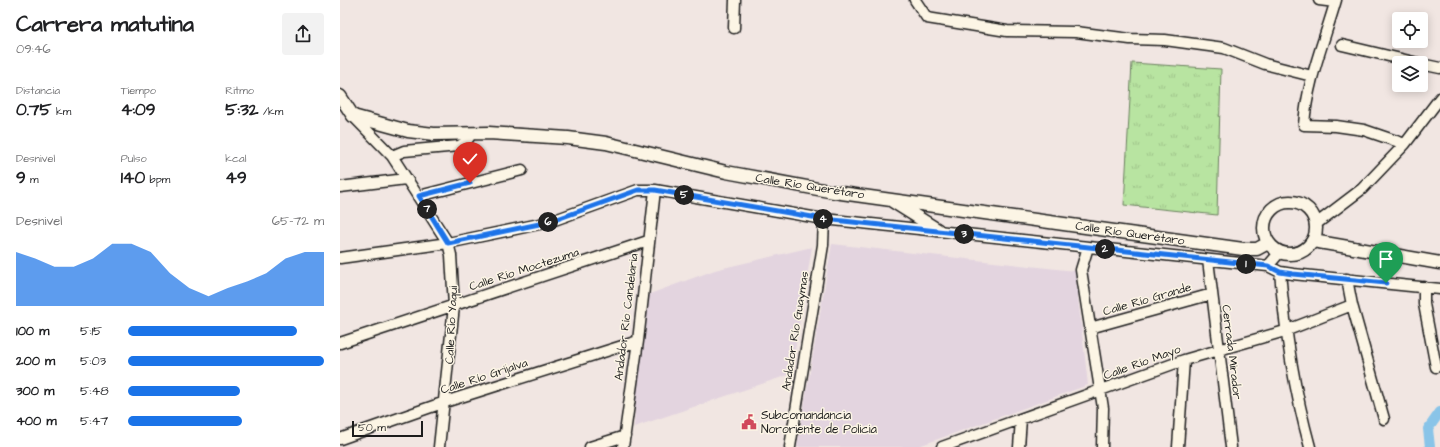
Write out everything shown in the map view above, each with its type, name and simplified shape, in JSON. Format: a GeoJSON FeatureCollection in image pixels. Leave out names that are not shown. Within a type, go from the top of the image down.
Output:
{"type":"FeatureCollection","features":[{"type":"Feature","properties":{"kind":"main road","name":"Calle Río Yaqui"},"geometry":{"type":"LineString","coordinates":[[340,96],[353,116]]}},
{"type":"Feature","properties":{"kind":"main road"},"geometry":{"type":"LineString","coordinates":[[340,102],[353,116]]}},
{"type":"Feature","properties":{"kind":"main road","name":"Calle Río Querétaro"},"geometry":{"type":"LineString","coordinates":[[353,116],[408,131],[434,134],[568,138],[606,143],[726,172],[891,200],[1243,249],[1257,249],[1268,243]]}},
{"type":"Feature","properties":{"kind":"main road"},"geometry":{"type":"LineString","coordinates":[[891,200],[938,230]]}},
{"type":"Feature","properties":{"kind":"main road"},"geometry":{"type":"LineString","coordinates":[[1296,202],[1304,205],[1314,217],[1316,224],[1313,241],[1302,251],[1287,254],[1280,252],[1268,243],[1264,231],[1265,219],[1269,212],[1281,203],[1296,202]]}},
{"type":"Feature","properties":{"kind":"main road"},"geometry":{"type":"LineString","coordinates":[[1313,241],[1440,263]]}},
{"type":"Feature","properties":{"kind":"street"},"geometry":{"type":"LineString","coordinates":[[734,28],[736,0]]}},
{"type":"Feature","properties":{"kind":"street"},"geometry":{"type":"LineString","coordinates":[[915,0],[927,18],[1007,31],[1076,32],[1130,39],[1165,40],[1224,48],[1266,64],[1312,76]]}},
{"type":"Feature","properties":{"kind":"street"},"geometry":{"type":"LineString","coordinates":[[1319,0],[1336,1],[1320,47],[1312,76],[1306,105],[1304,125],[1336,126],[1364,130],[1406,144]]}},
{"type":"Feature","properties":{"kind":"street"},"geometry":{"type":"LineString","coordinates":[[1342,45],[1392,57]]}},
{"type":"Feature","properties":{"kind":"street"},"geometry":{"type":"LineString","coordinates":[[1428,65],[1440,68]]}},
{"type":"Feature","properties":{"kind":"street"},"geometry":{"type":"LineString","coordinates":[[1316,224],[1362,189],[1406,144],[1440,98]]}},
{"type":"Feature","properties":{"kind":"street","name":"Calle Río Yaqui"},"geometry":{"type":"LineString","coordinates":[[353,116],[392,156],[448,243],[451,255],[454,306],[445,402],[439,447]]}},
{"type":"Feature","properties":{"kind":"street"},"geometry":{"type":"LineString","coordinates":[[392,156],[404,151],[459,146],[466,142],[471,134]]}},
{"type":"Feature","properties":{"kind":"street"},"geometry":{"type":"LineString","coordinates":[[419,196],[522,170]]}},
{"type":"Feature","properties":{"kind":"street"},"geometry":{"type":"LineString","coordinates":[[340,187],[406,179]]}},
{"type":"Feature","properties":{"kind":"street","name":"Calle Río Querétaro"},"geometry":{"type":"LineString","coordinates":[[340,258],[448,243],[549,222],[638,190],[655,190],[824,219],[1268,266],[1280,272],[1440,289]]}},
{"type":"Feature","properties":{"kind":"street","name":"Andador Río Candelaria"},"geometry":{"type":"LineString","coordinates":[[622,447],[625,436],[638,341],[648,241],[655,190]]}},
{"type":"Feature","properties":{"kind":"street","name":"Andador Río Guaymas"},"geometry":{"type":"LineString","coordinates":[[790,447],[823,245],[824,219]]}},
{"type":"Feature","properties":{"kind":"street","name":"Calle Río Moctezuma"},"geometry":{"type":"LineString","coordinates":[[340,343],[648,241]]}},
{"type":"Feature","properties":{"kind":"street"},"geometry":{"type":"LineString","coordinates":[[1088,247],[1082,270],[1101,390],[1103,408],[1102,447]]}},
{"type":"Feature","properties":{"kind":"street"},"geometry":{"type":"LineString","coordinates":[[1268,266],[1280,252]]}},
{"type":"Feature","properties":{"kind":"street","name":"Cerrada Mirador"},"geometry":{"type":"LineString","coordinates":[[1208,260],[1231,447]]}},
{"type":"Feature","properties":{"kind":"street"},"geometry":{"type":"LineString","coordinates":[[1280,272],[1285,331],[1300,411],[1310,447]]}},
{"type":"Feature","properties":{"kind":"street"},"geometry":{"type":"LineString","coordinates":[[1347,279],[1352,306],[1384,419]]}},
{"type":"Feature","properties":{"kind":"street"},"geometry":{"type":"LineString","coordinates":[[1424,287],[1424,304],[1436,367]]}},
{"type":"Feature","properties":{"kind":"street","name":"Calle Río Grande"},"geometry":{"type":"LineString","coordinates":[[1090,328],[1212,294]]}},
{"type":"Feature","properties":{"kind":"street","name":"Calle Río Mayo"},"geometry":{"type":"LineString","coordinates":[[942,447],[1184,360],[1285,331],[1352,306]]}},
{"type":"Feature","properties":{"kind":"street","name":"Calle Río Grijalva"},"geometry":{"type":"LineString","coordinates":[[340,439],[445,402],[638,341]]}},
{"type":"Feature","properties":{"kind":"street"},"geometry":{"type":"LineString","coordinates":[[1178,447],[1184,360]]}},
{"type":"Feature","properties":{"kind":"street"},"geometry":{"type":"LineString","coordinates":[[1019,447],[1021,419]]}},
{"type":"Feature","properties":{"kind":"street"},"geometry":{"type":"LineString","coordinates":[[590,447],[625,436]]}},
{"type":"Feature","properties":{"kind":"shaded area"},"geometry":{"type":"Polygon","coordinates":[[[832,244],[1075,271],[1088,385],[916,447],[797,447],[832,244]]]}},
{"type":"Feature","properties":{"kind":"shaded area"},"geometry":{"type":"Polygon","coordinates":[[[812,247],[791,374],[634,427],[640,341],[647,295],[715,270],[812,247]]]}},
{"type":"Feature","properties":{"kind":"green space"},"geometry":{"type":"Polygon","coordinates":[[[1132,63],[1221,69],[1217,215],[1124,205],[1132,63]]]}},
{"type":"Feature","properties":{"kind":"waterway"},"geometry":{"type":"LineString","coordinates":[[1430,447],[1428,429],[1440,412]]}},
{"type":"Feature","properties":{"kind":"place","name":"Subcomandancia Nororiente de Policia"},"geometry":{"type":"Point","coordinates":[749,422]}},
{"type":"Feature","properties":{"kind":"route"},"geometry":{"type":"LineString","coordinates":[[470,183],[419,196],[448,243],[549,222],[638,190],[655,190],[824,219],[1268,266],[1280,272],[1293,274],[1386,283]]}}]}
